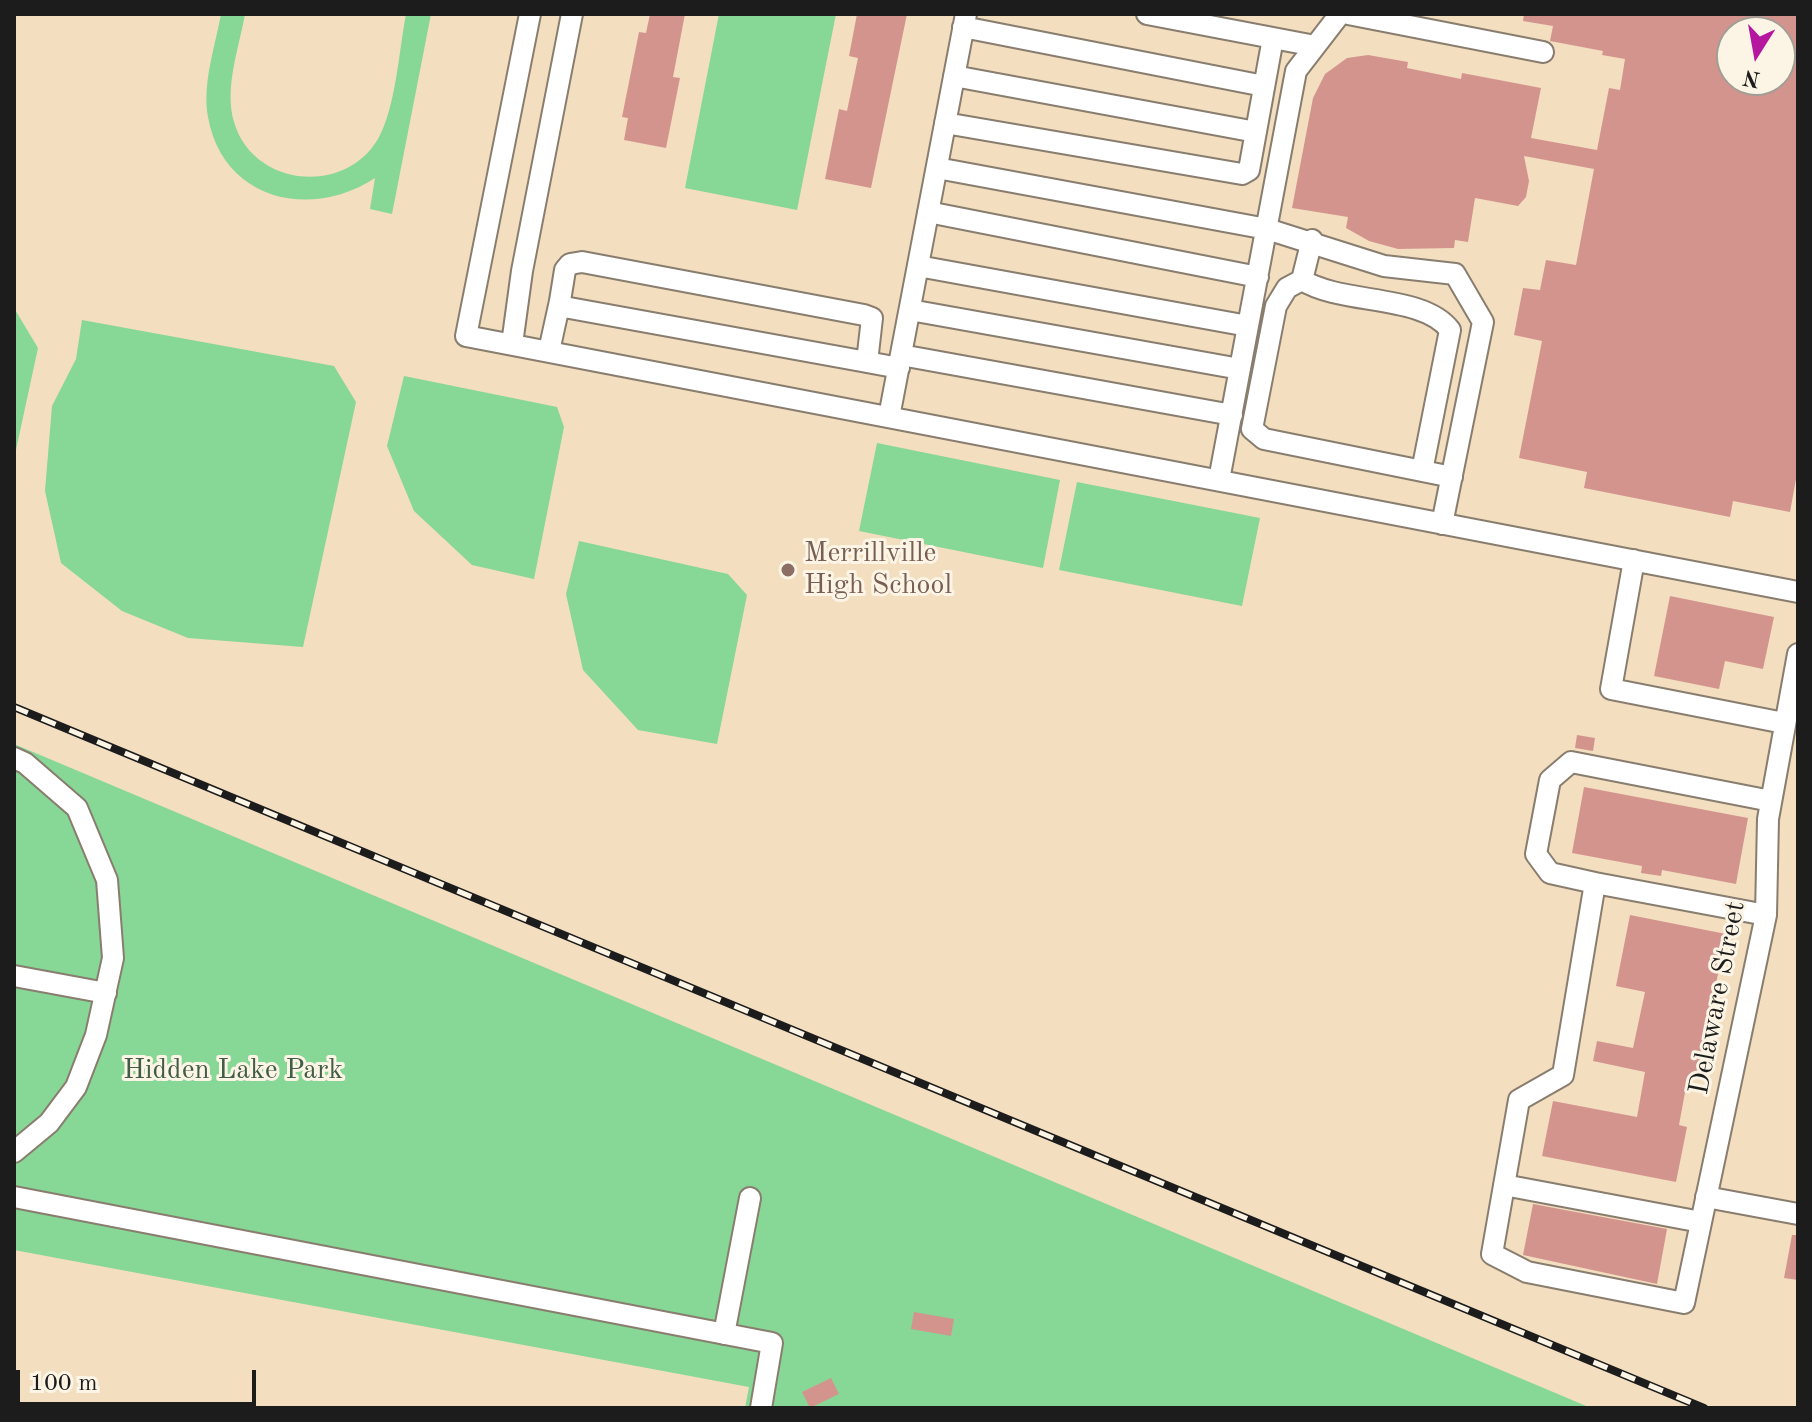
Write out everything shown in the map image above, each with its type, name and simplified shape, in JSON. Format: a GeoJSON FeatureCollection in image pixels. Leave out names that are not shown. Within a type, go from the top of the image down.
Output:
{"type":"FeatureCollection","features":[{"type":"Feature","properties":{"kind":"street"},"geometry":{"type":"LineString","coordinates":[[530,14],[466,336],[1798,592]]}},
{"type":"Feature","properties":{"kind":"street"},"geometry":{"type":"LineString","coordinates":[[512,344],[522,271],[572,14]]}},
{"type":"Feature","properties":{"kind":"street"},"geometry":{"type":"LineString","coordinates":[[1147,14],[1315,46]]}},
{"type":"Feature","properties":{"kind":"street"},"geometry":{"type":"LineString","coordinates":[[1219,480],[1296,71],[1340,14]]}},
{"type":"Feature","properties":{"kind":"street"},"geometry":{"type":"LineString","coordinates":[[1348,14],[1543,52]]}},
{"type":"Feature","properties":{"kind":"street"},"geometry":{"type":"LineString","coordinates":[[889,417],[965,20],[1264,86]]}},
{"type":"Feature","properties":{"kind":"street"},"geometry":{"type":"LineString","coordinates":[[945,123],[1242,174],[1249,170],[1273,38]]}},
{"type":"Feature","properties":{"kind":"street"},"geometry":{"type":"LineString","coordinates":[[954,76],[1256,132]]}},
{"type":"Feature","properties":{"kind":"street"},"geometry":{"type":"LineString","coordinates":[[937,168],[1267,229],[1312,240],[1384,266],[1455,274],[1483,322],[1442,524]]}},
{"type":"Feature","properties":{"kind":"street"},"geometry":{"type":"LineString","coordinates":[[928,212],[1258,277]]}},
{"type":"Feature","properties":{"kind":"street"},"geometry":{"type":"LineString","coordinates":[[1256,435],[1252,429],[1276,306],[1287,288],[1302,280],[1312,240]]}},
{"type":"Feature","properties":{"kind":"street"},"geometry":{"type":"LineString","coordinates":[[549,351],[565,270],[570,264],[582,262],[864,315],[872,318],[867,362]]}},
{"type":"Feature","properties":{"kind":"street"},"geometry":{"type":"LineString","coordinates":[[918,266],[1248,326]]}},
{"type":"Feature","properties":{"kind":"street"},"geometry":{"type":"LineString","coordinates":[[1302,280],[1319,291],[1429,313],[1450,330],[1422,471]]}},
{"type":"Feature","properties":{"kind":"street"},"geometry":{"type":"LineString","coordinates":[[560,301],[564,307],[867,362],[900,361],[1230,423],[1256,435],[1452,477]]}},
{"type":"Feature","properties":{"kind":"street"},"geometry":{"type":"LineString","coordinates":[[910,310],[1240,369]]}},
{"type":"Feature","properties":{"kind":"street"},"geometry":{"type":"LineString","coordinates":[[1634,560],[1611,689],[1784,723]]}},
{"type":"Feature","properties":{"kind":"street","name":"Delaware Street"},"geometry":{"type":"LineString","coordinates":[[1504,1185],[1492,1254],[1527,1272],[1684,1303],[1766,915],[1771,801],[1789,750],[1784,723],[1798,654]]}},
{"type":"Feature","properties":{"kind":"street"},"geometry":{"type":"LineString","coordinates":[[14,758],[25,763],[77,808],[107,880],[113,958],[96,1035],[76,1087],[49,1123],[14,1152]]}},
{"type":"Feature","properties":{"kind":"street"},"geometry":{"type":"LineString","coordinates":[[1766,915],[1550,873],[1536,854],[1550,780],[1571,762],[1771,801]]}},
{"type":"Feature","properties":{"kind":"street"},"geometry":{"type":"LineString","coordinates":[[1595,883],[1563,1075],[1519,1100],[1504,1185],[1701,1222]]}},
{"type":"Feature","properties":{"kind":"street"},"geometry":{"type":"LineString","coordinates":[[14,976],[106,993]]}},
{"type":"Feature","properties":{"kind":"street"},"geometry":{"type":"LineString","coordinates":[[14,1197],[772,1343],[761,1408]]}},
{"type":"Feature","properties":{"kind":"street"},"geometry":{"type":"LineString","coordinates":[[1706,1197],[1798,1214]]}},
{"type":"Feature","properties":{"kind":"street"},"geometry":{"type":"LineString","coordinates":[[724,1334],[750,1198]]}},
{"type":"Feature","properties":{"kind":"green space"},"geometry":{"type":"Polygon","coordinates":[[[221,14],[245,14],[231,96],[234,122],[244,144],[260,160],[279,171],[300,176],[323,176],[344,170],[363,157],[378,139],[393,95],[406,14],[431,14],[392,214],[370,209],[375,178],[350,191],[324,198],[298,199],[273,195],[251,184],[231,168],[217,145],[207,104],[208,79],[221,14]]]}},
{"type":"Feature","properties":{"kind":"green space"},"geometry":{"type":"Polygon","coordinates":[[[719,14],[836,14],[797,210],[685,188],[719,14]]]}},
{"type":"Feature","properties":{"kind":"green space"},"geometry":{"type":"Polygon","coordinates":[[[14,308],[38,348],[14,459],[14,308]]]}},
{"type":"Feature","properties":{"kind":"green space"},"geometry":{"type":"Polygon","coordinates":[[[82,320],[334,366],[356,402],[303,647],[188,638],[122,611],[61,563],[45,491],[52,406],[76,359],[82,320]]]}},
{"type":"Feature","properties":{"kind":"green space"},"geometry":{"type":"Polygon","coordinates":[[[404,376],[557,407],[564,427],[534,579],[472,565],[414,511],[387,446],[404,376]]]}},
{"type":"Feature","properties":{"kind":"green space"},"geometry":{"type":"Polygon","coordinates":[[[877,443],[1060,480],[1043,568],[859,531],[877,443]]]}},
{"type":"Feature","properties":{"kind":"green space"},"geometry":{"type":"Polygon","coordinates":[[[1077,482],[1260,518],[1242,606],[1059,570],[1077,482]]]}},
{"type":"Feature","properties":{"kind":"green space"},"geometry":{"type":"Polygon","coordinates":[[[579,541],[728,574],[747,595],[717,744],[638,730],[583,670],[566,594],[579,541]]]}},
{"type":"Feature","properties":{"kind":"green space","name":"Hidden Lake Park"},"geometry":{"type":"Polygon","coordinates":[[[14,744],[1591,1408],[745,1408],[749,1387],[14,1250],[14,744]]]}},
{"type":"Feature","properties":{"kind":"building"},"geometry":{"type":"Polygon","coordinates":[[[650,14],[685,14],[673,77],[680,78],[666,148],[624,140],[628,118],[622,117],[639,32],[646,33],[650,14]]]}},
{"type":"Feature","properties":{"kind":"building"},"geometry":{"type":"Polygon","coordinates":[[[857,14],[907,14],[871,188],[825,179],[839,109],[847,111],[858,58],[849,56],[857,14]]]}},
{"type":"Feature","properties":{"kind":"building"},"geometry":{"type":"Polygon","coordinates":[[[1524,14],[1798,14],[1798,468],[1790,512],[1733,501],[1730,517],[1584,488],[1587,472],[1519,458],[1542,341],[1514,335],[1523,288],[1540,290],[1546,260],[1576,265],[1594,169],[1524,156],[1529,181],[1526,197],[1518,206],[1475,198],[1468,242],[1455,240],[1454,248],[1398,249],[1369,241],[1346,228],[1348,217],[1292,208],[1313,98],[1325,74],[1347,58],[1368,55],[1408,62],[1407,68],[1461,79],[1462,73],[1541,88],[1531,138],[1597,150],[1609,88],[1620,90],[1625,59],[1602,55],[1603,51],[1550,41],[1553,26],[1523,21],[1524,14]]]}},
{"type":"Feature","properties":{"kind":"building"},"geometry":{"type":"Polygon","coordinates":[[[1670,596],[1774,617],[1763,669],[1725,661],[1719,689],[1654,676],[1670,596]]]}},
{"type":"Feature","properties":{"kind":"building"},"geometry":{"type":"Polygon","coordinates":[[[1577,735],[1595,738],[1593,751],[1575,748],[1577,735]]]}},
{"type":"Feature","properties":{"kind":"building"},"geometry":{"type":"Polygon","coordinates":[[[1584,787],[1748,818],[1736,884],[1662,870],[1661,876],[1641,873],[1642,866],[1572,853],[1584,787]]]}},
{"type":"Feature","properties":{"kind":"building"},"geometry":{"type":"Polygon","coordinates":[[[1630,915],[1726,934],[1697,1078],[1688,1076],[1679,1125],[1687,1127],[1676,1182],[1542,1156],[1553,1101],[1637,1117],[1645,1072],[1593,1061],[1597,1041],[1633,1048],[1645,992],[1616,986],[1630,915]]]}},
{"type":"Feature","properties":{"kind":"building"},"geometry":{"type":"Polygon","coordinates":[[[1533,1204],[1667,1229],[1657,1284],[1523,1255],[1533,1204]]]}},
{"type":"Feature","properties":{"kind":"building"},"geometry":{"type":"Polygon","coordinates":[[[1792,1235],[1798,1235],[1798,1280],[1784,1278],[1792,1235]]]}},
{"type":"Feature","properties":{"kind":"building"},"geometry":{"type":"Polygon","coordinates":[[[914,1312],[954,1319],[951,1336],[911,1329],[914,1312]]]}},
{"type":"Feature","properties":{"kind":"building"},"geometry":{"type":"Polygon","coordinates":[[[831,1378],[839,1394],[810,1408],[802,1392],[831,1378]]]}},
{"type":"Feature","properties":{"kind":"railway"},"geometry":{"type":"LineString","coordinates":[[14,707],[1704,1408]]}},
{"type":"Feature","properties":{"kind":"place","name":"Merrillville High School"},"geometry":{"type":"Point","coordinates":[788,570]}}]}
